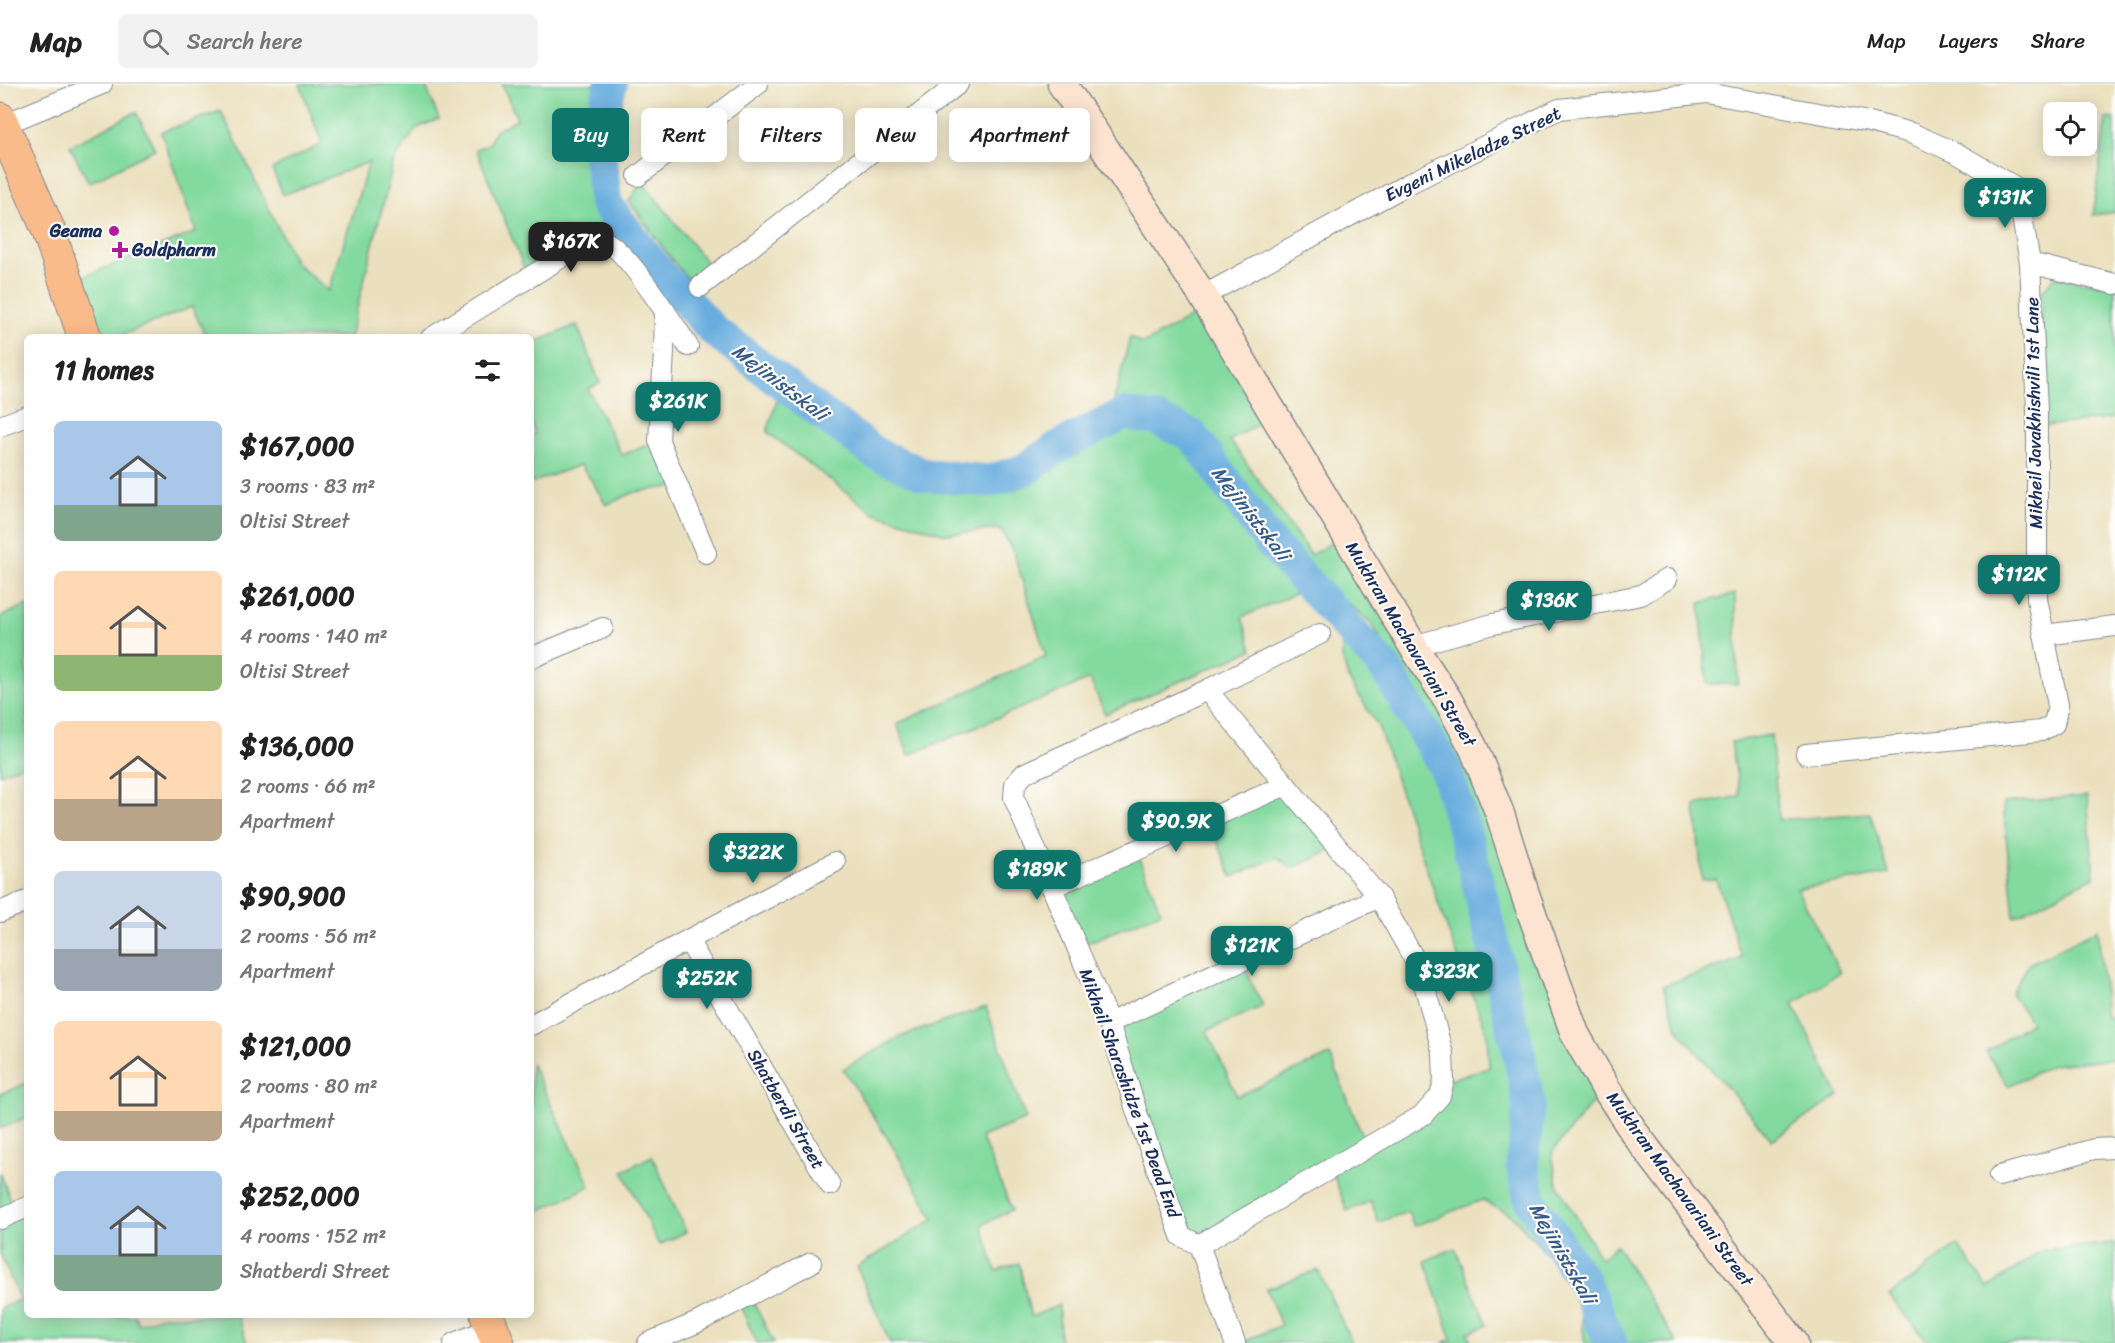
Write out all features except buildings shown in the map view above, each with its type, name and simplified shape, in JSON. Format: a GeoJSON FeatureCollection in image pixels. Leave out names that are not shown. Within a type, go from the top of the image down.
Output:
{"type":"FeatureCollection","features":[{"type":"Feature","properties":{"kind":"highway"},"geometry":{"type":"LineString","coordinates":[[1,122],[48,229],[85,334]]}},
{"type":"Feature","properties":{"kind":"street"},"geometry":{"type":"LineString","coordinates":[[1,122],[102,84]]}},
{"type":"Feature","properties":{"kind":"street"},"geometry":{"type":"LineString","coordinates":[[638,176],[758,84]]}},
{"type":"Feature","properties":{"kind":"street"},"geometry":{"type":"LineString","coordinates":[[700,287],[958,84]]}},
{"type":"Feature","properties":{"kind":"street","name":"Mukhran Machavariani Street"},"geometry":{"type":"LineString","coordinates":[[1062,84],[1203,296],[1413,646],[1448,700],[1474,749],[1500,814],[1525,894],[1575,1034],[1605,1087],[1636,1135],[1794,1343]]}},
{"type":"Feature","properties":{"kind":"street","name":"Evgeni Mikeladze Street"},"geometry":{"type":"LineString","coordinates":[[1203,296],[1410,183],[1559,109],[1706,88],[1869,122],[1911,133],[1958,154],[2018,189],[2030,263]]}},
{"type":"Feature","properties":{"kind":"street"},"geometry":{"type":"LineString","coordinates":[[437,334],[585,243],[603,240],[618,248],[688,346]]}},
{"type":"Feature","properties":{"kind":"street"},"geometry":{"type":"LineString","coordinates":[[2030,263],[2115,284]]}},
{"type":"Feature","properties":{"kind":"street","name":"Mikheil Javakhishvili 1st Lane"},"geometry":{"type":"LineString","coordinates":[[1806,754],[2041,731],[2054,723],[2058,705],[2037,600],[2037,410],[2030,263]]}},
{"type":"Feature","properties":{"kind":"street"},"geometry":{"type":"LineString","coordinates":[[665,311],[659,441],[706,553]]}},
{"type":"Feature","properties":{"kind":"street"},"geometry":{"type":"LineString","coordinates":[[0,426],[24,417]]}},
{"type":"Feature","properties":{"kind":"street"},"geometry":{"type":"LineString","coordinates":[[1413,646],[1493,624],[1641,595],[1667,579]]}},
{"type":"Feature","properties":{"kind":"street"},"geometry":{"type":"LineString","coordinates":[[2045,635],[2115,626]]}},
{"type":"Feature","properties":{"kind":"street"},"geometry":{"type":"LineString","coordinates":[[534,657],[603,628]]}},
{"type":"Feature","properties":{"kind":"street","name":"Mikheil Sharashidze 1st Dead End"},"geometry":{"type":"LineString","coordinates":[[1235,1343],[1199,1245],[1182,1236],[1137,1113],[1109,1023],[1014,798],[1015,784],[1025,773],[1207,690],[1320,634]]}},
{"type":"Feature","properties":{"kind":"street"},"geometry":{"type":"LineString","coordinates":[[1199,1245],[1422,1115],[1440,1096],[1444,1081],[1443,1054],[1420,969],[1379,897],[1207,690]]}},
{"type":"Feature","properties":{"kind":"street"},"geometry":{"type":"LineString","coordinates":[[1052,887],[1286,785]]}},
{"type":"Feature","properties":{"kind":"street"},"geometry":{"type":"LineString","coordinates":[[534,1023],[835,862]]}},
{"type":"Feature","properties":{"kind":"street"},"geometry":{"type":"LineString","coordinates":[[1109,1023],[1379,897]]}},
{"type":"Feature","properties":{"kind":"street"},"geometry":{"type":"LineString","coordinates":[[0,912],[24,902]]}},
{"type":"Feature","properties":{"kind":"street","name":"Shatberdi Street"},"geometry":{"type":"LineString","coordinates":[[688,940],[830,1185]]}},
{"type":"Feature","properties":{"kind":"street"},"geometry":{"type":"LineString","coordinates":[[1999,1176],[2094,1149],[2115,1148]]}},
{"type":"Feature","properties":{"kind":"street"},"geometry":{"type":"LineString","coordinates":[[0,1219],[24,1208]]}},
{"type":"Feature","properties":{"kind":"street"},"geometry":{"type":"LineString","coordinates":[[648,1343],[696,1323],[811,1263]]}},
{"type":"Feature","properties":{"kind":"street"},"geometry":{"type":"LineString","coordinates":[[454,1343],[492,1329]]}},
{"type":"Feature","properties":{"kind":"green space"},"geometry":{"type":"Polygon","coordinates":[[[300,84],[425,84],[439,119],[417,128],[394,160],[351,334],[205,334],[192,307],[124,334],[101,334],[80,278],[196,232],[161,132],[221,111],[295,262],[329,291],[369,162],[283,195],[272,169],[322,144],[300,84]]]}},
{"type":"Feature","properties":{"kind":"green space"},"geometry":{"type":"Polygon","coordinates":[[[502,84],[611,84],[604,108],[552,108],[552,162],[601,162],[606,204],[627,230],[528,278],[476,149],[489,144],[495,131],[517,119],[502,84]]]}},
{"type":"Feature","properties":{"kind":"green space"},"geometry":{"type":"Polygon","coordinates":[[[136,112],[155,149],[89,183],[70,146],[136,112]]]}},
{"type":"Feature","properties":{"kind":"green space"},"geometry":{"type":"Polygon","coordinates":[[[2106,118],[2115,119],[2115,212],[2093,215],[2106,118]]]}},
{"type":"Feature","properties":{"kind":"green space"},"geometry":{"type":"Polygon","coordinates":[[[642,181],[711,268],[691,282],[629,201],[642,181]]]}},
{"type":"Feature","properties":{"kind":"green space"},"geometry":{"type":"Polygon","coordinates":[[[2054,277],[2115,287],[2115,418],[2036,427],[2041,293],[2054,277]]]}},
{"type":"Feature","properties":{"kind":"green space"},"geometry":{"type":"Polygon","coordinates":[[[1198,313],[1264,420],[1230,440],[1311,555],[1334,541],[1448,700],[1605,1087],[1552,1152],[1557,1184],[1601,1259],[1616,1245],[1677,1343],[1585,1343],[1580,1306],[1567,1278],[1513,1216],[1482,1200],[1414,1226],[1408,1212],[1378,1222],[1371,1201],[1347,1211],[1331,1169],[1199,1245],[1181,1236],[1109,1023],[1241,961],[1263,1006],[1207,1031],[1237,1096],[1330,1055],[1367,1148],[1423,1115],[1444,1081],[1489,1068],[1487,1033],[1444,920],[1378,726],[1348,678],[1342,657],[1341,620],[1385,668],[1394,660],[1370,622],[1314,574],[1205,436],[1182,414],[1151,406],[1113,405],[1130,337],[1143,344],[1198,313]]]}},
{"type":"Feature","properties":{"kind":"green space"},"geometry":{"type":"Polygon","coordinates":[[[577,325],[600,383],[588,389],[622,455],[659,441],[678,486],[635,492],[606,505],[580,465],[534,482],[534,343],[577,325]]]}},
{"type":"Feature","properties":{"kind":"green space"},"geometry":{"type":"Polygon","coordinates":[[[782,384],[875,453],[925,475],[989,481],[1024,470],[1060,446],[1124,414],[1155,419],[1193,436],[1268,540],[1311,587],[1242,617],[1252,650],[1105,714],[1090,679],[909,755],[897,724],[1046,656],[1013,551],[1000,529],[946,534],[874,513],[767,432],[782,384]]]}},
{"type":"Feature","properties":{"kind":"green space"},"geometry":{"type":"Polygon","coordinates":[[[1735,594],[1738,684],[1707,684],[1700,603],[1735,594]]]}},
{"type":"Feature","properties":{"kind":"green space"},"geometry":{"type":"Polygon","coordinates":[[[24,606],[24,764],[0,774],[0,617],[24,606]]]}},
{"type":"Feature","properties":{"kind":"green space"},"geometry":{"type":"Polygon","coordinates":[[[1771,735],[1779,820],[1870,813],[1889,874],[1797,889],[1840,972],[1793,1004],[1839,1096],[1772,1140],[1679,1031],[1663,986],[1742,958],[1716,879],[1702,880],[1695,805],[1740,796],[1731,742],[1771,735]]]}},
{"type":"Feature","properties":{"kind":"green space"},"geometry":{"type":"Polygon","coordinates":[[[1286,785],[1338,848],[1293,868],[1277,857],[1232,877],[1208,819],[1286,785]]]}},
{"type":"Feature","properties":{"kind":"green space"},"geometry":{"type":"Polygon","coordinates":[[[2087,796],[2094,877],[2014,917],[2003,803],[2087,796]]]}},
{"type":"Feature","properties":{"kind":"green space"},"geometry":{"type":"Polygon","coordinates":[[[1136,851],[1161,912],[1077,947],[1052,887],[1136,851]]]}},
{"type":"Feature","properties":{"kind":"green space"},"geometry":{"type":"Polygon","coordinates":[[[2098,929],[2106,1018],[2115,1018],[2115,1059],[2052,1065],[2008,1086],[1986,1052],[2031,1022],[2011,993],[2029,964],[2098,929]]]}},
{"type":"Feature","properties":{"kind":"green space"},"geometry":{"type":"Polygon","coordinates":[[[986,1007],[1026,1119],[981,1137],[1012,1210],[982,1225],[996,1271],[1019,1263],[1031,1317],[1059,1305],[1060,1343],[890,1343],[857,1267],[934,1219],[893,1147],[843,1069],[900,1037],[986,1007]]]}},
{"type":"Feature","properties":{"kind":"green space"},"geometry":{"type":"Polygon","coordinates":[[[534,1069],[590,1186],[534,1214],[534,1069]]]}},
{"type":"Feature","properties":{"kind":"green space"},"geometry":{"type":"Polygon","coordinates":[[[24,1084],[24,1118],[0,1129],[0,1094],[24,1084]]]}},
{"type":"Feature","properties":{"kind":"green space"},"geometry":{"type":"Polygon","coordinates":[[[652,1156],[686,1232],[659,1245],[623,1171],[652,1156]]]}},
{"type":"Feature","properties":{"kind":"green space"},"geometry":{"type":"Polygon","coordinates":[[[0,1172],[15,1212],[24,1208],[24,1318],[136,1318],[138,1324],[156,1318],[239,1318],[247,1343],[0,1343],[0,1308],[20,1300],[0,1253],[0,1172]]]}},
{"type":"Feature","properties":{"kind":"green space"},"geometry":{"type":"Polygon","coordinates":[[[2115,1243],[2115,1343],[1929,1343],[1889,1296],[1958,1245],[1988,1288],[2043,1250],[2115,1243]]]}},
{"type":"Feature","properties":{"kind":"green space"},"geometry":{"type":"Polygon","coordinates":[[[1455,1248],[1487,1325],[1468,1333],[1472,1343],[1443,1343],[1452,1339],[1425,1261],[1455,1248]]]}},
{"type":"Feature","properties":{"kind":"green space"},"geometry":{"type":"Polygon","coordinates":[[[1318,1270],[1352,1343],[1241,1343],[1281,1325],[1266,1289],[1318,1270]]]}},
{"type":"Feature","properties":{"kind":"green space"},"geometry":{"type":"Polygon","coordinates":[[[750,1295],[774,1343],[757,1343],[738,1301],[750,1295]]]}},
{"type":"Feature","properties":{"kind":"waterway","name":"Mejinistskali"},"geometry":{"type":"LineString","coordinates":[[611,84],[597,135],[606,204],[661,275],[712,329],[796,394],[875,453],[925,475],[990,481],[1024,470],[1060,446],[1124,414],[1155,419],[1193,436],[1268,540],[1385,668],[1446,769],[1471,854],[1520,1058],[1529,1105],[1522,1165],[1531,1202],[1584,1282],[1611,1343]]}},
{"type":"Feature","properties":{"kind":"place","name":"Geama"},"geometry":{"type":"Point","coordinates":[114,231]}},
{"type":"Feature","properties":{"kind":"place","name":"Goldpharm"},"geometry":{"type":"Point","coordinates":[120,250]}}]}
